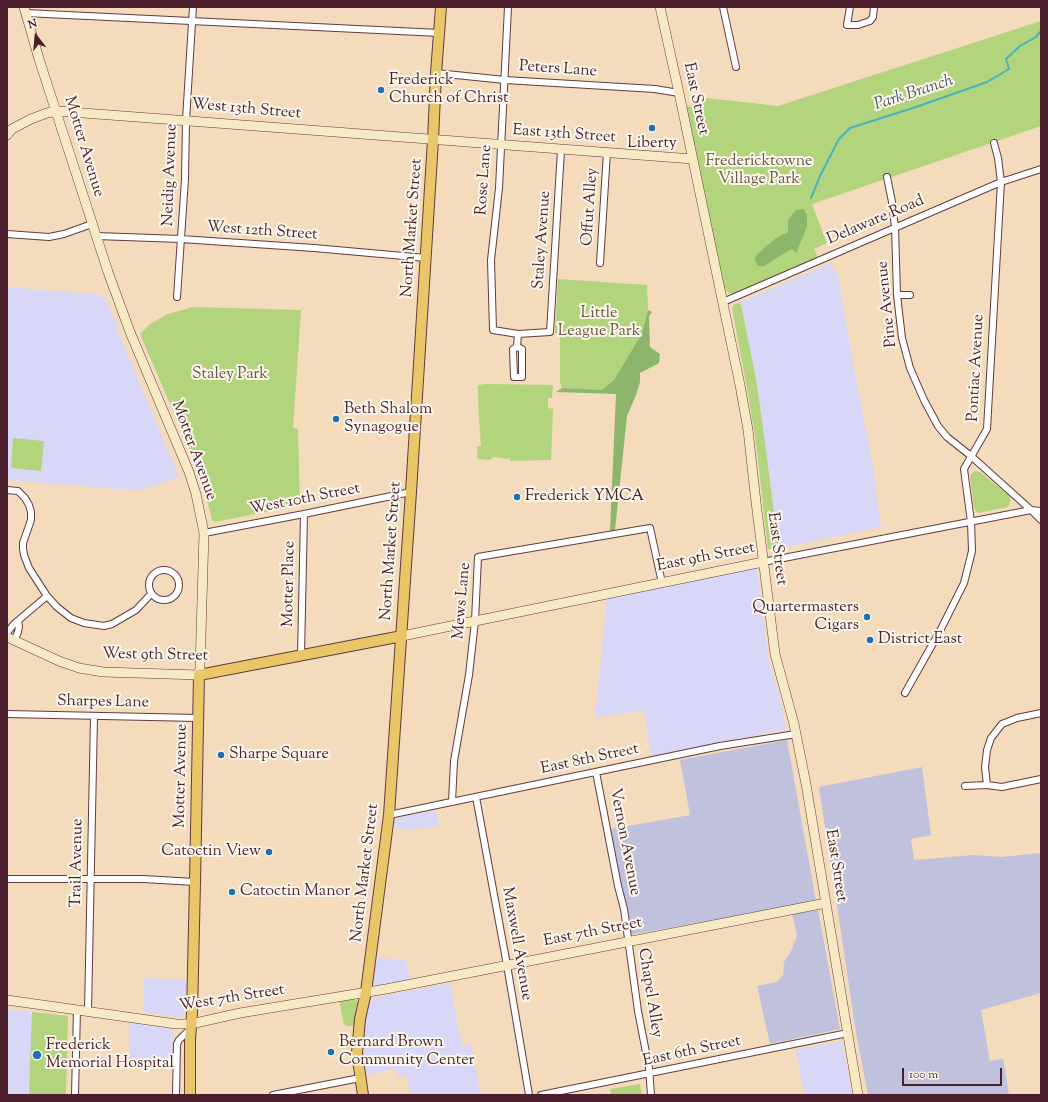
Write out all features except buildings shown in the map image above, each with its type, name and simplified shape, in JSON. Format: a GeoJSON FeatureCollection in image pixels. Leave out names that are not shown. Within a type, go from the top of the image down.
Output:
{"type":"FeatureCollection","features":[{"type":"Feature","properties":{"kind":"main road","name":"North Market Street"},"geometry":{"type":"LineString","coordinates":[[363,1095],[357,1053],[360,1019],[366,992],[389,815],[402,636],[441,7]]}},
{"type":"Feature","properties":{"kind":"main road","name":"East Street"},"geometry":{"type":"LineString","coordinates":[[660,7],[723,302],[748,430],[774,654],[796,734],[809,799],[858,1095]]}},
{"type":"Feature","properties":{"kind":"main road","name":"Motter Avenue"},"geometry":{"type":"LineString","coordinates":[[25,10],[108,272],[130,332],[189,472],[196,494],[204,533],[199,675],[190,1095]]}},
{"type":"Feature","properties":{"kind":"main road","name":"West 13th Street"},"geometry":{"type":"LineString","coordinates":[[7,135],[12,129],[30,119],[57,111],[433,140]]}},
{"type":"Feature","properties":{"kind":"main road","name":"East 13th Street"},"geometry":{"type":"LineString","coordinates":[[433,140],[693,159]]}},
{"type":"Feature","properties":{"kind":"main road","name":"East 9th Street"},"geometry":{"type":"LineString","coordinates":[[402,636],[763,562]]}},
{"type":"Feature","properties":{"kind":"main road","name":"West 9th Street"},"geometry":{"type":"LineString","coordinates":[[10,639],[59,661],[79,668],[103,672],[199,675],[402,636]]}},
{"type":"Feature","properties":{"kind":"main road","name":"East 7th Street"},"geometry":{"type":"LineString","coordinates":[[366,992],[826,903]]}},
{"type":"Feature","properties":{"kind":"main road","name":"West 7th Street"},"geometry":{"type":"LineString","coordinates":[[7,1000],[191,1026],[240,1013],[366,992]]}},
{"type":"Feature","properties":{"kind":"street","name":"Neidig Avenue"},"geometry":{"type":"LineString","coordinates":[[177,297],[185,179],[186,120],[193,7]]}},
{"type":"Feature","properties":{"kind":"street","name":"Rose Lane"},"geometry":{"type":"LineString","coordinates":[[508,7],[499,188],[491,260],[493,330],[518,334]]}},
{"type":"Feature","properties":{"kind":"street"},"geometry":{"type":"LineString","coordinates":[[723,7],[736,67]]}},
{"type":"Feature","properties":{"kind":"street"},"geometry":{"type":"LineString","coordinates":[[850,7],[848,25],[858,25],[870,21],[873,17],[874,7]]}},
{"type":"Feature","properties":{"kind":"street"},"geometry":{"type":"LineString","coordinates":[[25,10],[440,33]]}},
{"type":"Feature","properties":{"kind":"street","name":"Peters Lane"},"geometry":{"type":"LineString","coordinates":[[436,74],[505,80],[655,89],[679,93]]}},
{"type":"Feature","properties":{"kind":"street","name":"Pontiac Avenue"},"geometry":{"type":"LineString","coordinates":[[905,692],[940,631],[964,583],[972,551],[972,522],[964,469],[987,429],[1001,182],[994,142]]}},
{"type":"Feature","properties":{"kind":"street","name":"Staley Avenue"},"geometry":{"type":"LineString","coordinates":[[518,334],[550,332],[561,150]]}},
{"type":"Feature","properties":{"kind":"street","name":"Offut Alley"},"geometry":{"type":"LineString","coordinates":[[600,263],[607,152]]}},
{"type":"Feature","properties":{"kind":"street","name":"Delaware Road"},"geometry":{"type":"LineString","coordinates":[[723,302],[1001,182],[1041,169]]}},
{"type":"Feature","properties":{"kind":"street","name":"Pine Avenue"},"geometry":{"type":"LineString","coordinates":[[887,177],[895,227],[897,295],[902,338],[910,368],[924,400],[938,426],[947,437],[972,456],[1041,520]]}},
{"type":"Feature","properties":{"kind":"street"},"geometry":{"type":"LineString","coordinates":[[7,234],[49,237],[64,234],[92,224]]}},
{"type":"Feature","properties":{"kind":"street","name":"West 12th Street"},"geometry":{"type":"LineString","coordinates":[[96,236],[181,239],[314,248],[426,258]]}},
{"type":"Feature","properties":{"kind":"street"},"geometry":{"type":"LineString","coordinates":[[897,295],[910,295]]}},
{"type":"Feature","properties":{"kind":"street"},"geometry":{"type":"LineString","coordinates":[[517,347],[518,334]]}},
{"type":"Feature","properties":{"kind":"street"},"geometry":{"type":"LineString","coordinates":[[7,490],[18,491],[29,505],[31,520],[23,543],[24,555],[31,572],[47,596],[57,607],[71,618],[84,623],[104,626],[112,624],[136,610],[151,594]]}},
{"type":"Feature","properties":{"kind":"street","name":"West 10th Street"},"geometry":{"type":"LineString","coordinates":[[204,533],[411,492]]}},
{"type":"Feature","properties":{"kind":"street","name":"East 9th Street"},"geometry":{"type":"LineString","coordinates":[[763,562],[1031,510],[1041,511]]}},
{"type":"Feature","properties":{"kind":"street","name":"Motter Place"},"geometry":{"type":"LineString","coordinates":[[301,655],[304,514]]}},
{"type":"Feature","properties":{"kind":"street","name":"Mews Lane"},"geometry":{"type":"LineString","coordinates":[[452,802],[454,762],[469,675],[478,557],[650,528],[662,583]]}},
{"type":"Feature","properties":{"kind":"street"},"geometry":{"type":"LineString","coordinates":[[165,570],[174,573],[179,582],[179,588],[174,596],[170,599],[159,600],[151,594],[148,585],[155,572],[165,570]]}},
{"type":"Feature","properties":{"kind":"street"},"geometry":{"type":"LineString","coordinates":[[7,633],[14,624],[47,596]]}},
{"type":"Feature","properties":{"kind":"street"},"geometry":{"type":"LineString","coordinates":[[10,639],[18,632],[18,622]]}},
{"type":"Feature","properties":{"kind":"street"},"geometry":{"type":"LineString","coordinates":[[987,786],[985,767],[987,750],[991,738],[1002,724],[1017,718],[1041,713]]}},
{"type":"Feature","properties":{"kind":"street","name":"Sharpes Lane"},"geometry":{"type":"LineString","coordinates":[[7,714],[198,718]]}},
{"type":"Feature","properties":{"kind":"street","name":"Trail Avenue"},"geometry":{"type":"LineString","coordinates":[[88,1011],[94,716]]}},
{"type":"Feature","properties":{"kind":"street","name":"East 8th Street"},"geometry":{"type":"LineString","coordinates":[[389,815],[720,746],[796,734]]}},
{"type":"Feature","properties":{"kind":"street","name":"Vernon Avenue"},"geometry":{"type":"LineString","coordinates":[[596,772],[618,886],[624,909],[628,941]]}},
{"type":"Feature","properties":{"kind":"street"},"geometry":{"type":"LineString","coordinates":[[966,786],[1002,787],[1041,779]]}},
{"type":"Feature","properties":{"kind":"street","name":"Maxwell Avenue"},"geometry":{"type":"LineString","coordinates":[[476,797],[508,965],[530,1095]]}},
{"type":"Feature","properties":{"kind":"street"},"geometry":{"type":"LineString","coordinates":[[7,879],[144,879],[195,882]]}},
{"type":"Feature","properties":{"kind":"street","name":"Chapel Alley"},"geometry":{"type":"LineString","coordinates":[[628,941],[638,1010],[649,1068],[651,1095]]}},
{"type":"Feature","properties":{"kind":"street"},"geometry":{"type":"LineString","coordinates":[[75,1095],[77,1010]]}},
{"type":"Feature","properties":{"kind":"street"},"geometry":{"type":"LineString","coordinates":[[176,1095],[177,1044],[191,1026]]}},
{"type":"Feature","properties":{"kind":"street","name":"East 6th Street"},"geometry":{"type":"LineString","coordinates":[[541,1095],[848,1033]]}},
{"type":"Feature","properties":{"kind":"street"},"geometry":{"type":"LineString","coordinates":[[272,1095],[360,1078]]}},
{"type":"Feature","properties":{"kind":"shaded area"},"geometry":{"type":"Polygon","coordinates":[[[831,263],[838,276],[874,472],[881,527],[776,549],[778,543],[756,379],[741,305],[738,303],[831,263]]]}},
{"type":"Feature","properties":{"kind":"shaded area"},"geometry":{"type":"Polygon","coordinates":[[[7,287],[103,295],[118,326],[117,329],[179,477],[140,490],[7,480],[7,287]]]}},
{"type":"Feature","properties":{"kind":"shaded area"},"geometry":{"type":"Polygon","coordinates":[[[757,568],[769,662],[781,701],[786,729],[651,756],[644,711],[596,717],[607,597],[757,568]]]}},
{"type":"Feature","properties":{"kind":"shaded area"},"geometry":{"type":"Polygon","coordinates":[[[787,740],[816,901],[630,935],[611,829],[690,815],[680,760],[787,740]]]}},
{"type":"Feature","properties":{"kind":"shaded area"},"geometry":{"type":"Polygon","coordinates":[[[922,767],[931,835],[911,839],[914,860],[974,855],[1001,857],[1041,853],[1041,993],[981,1010],[990,1061],[1003,1059],[1009,1095],[868,1095],[856,1032],[819,787],[922,767]]]}},
{"type":"Feature","properties":{"kind":"shaded area"},"geometry":{"type":"Polygon","coordinates":[[[436,810],[439,828],[418,827],[417,830],[392,828],[394,819],[436,810]]]}},
{"type":"Feature","properties":{"kind":"shaded area"},"geometry":{"type":"Polygon","coordinates":[[[818,910],[840,1029],[770,1044],[757,986],[777,982],[783,975],[784,962],[791,951],[797,934],[792,914],[818,910]]]}},
{"type":"Feature","properties":{"kind":"shaded area"},"geometry":{"type":"Polygon","coordinates":[[[374,958],[406,960],[410,981],[373,989],[369,984],[374,958]]]}},
{"type":"Feature","properties":{"kind":"shaded area"},"geometry":{"type":"Polygon","coordinates":[[[144,978],[187,980],[186,1011],[183,1016],[177,1017],[143,1012],[144,978]]]}},
{"type":"Feature","properties":{"kind":"shaded area"},"geometry":{"type":"Polygon","coordinates":[[[450,983],[462,1046],[471,1044],[481,1095],[410,1095],[406,1075],[398,1076],[396,1069],[364,1075],[361,1057],[368,1002],[373,998],[450,983]]]}},
{"type":"Feature","properties":{"kind":"shaded area","name":"Frederick Memorial Hospital"},"geometry":{"type":"Polygon","coordinates":[[[7,1009],[68,1016],[66,1095],[7,1095],[7,1009]]]}},
{"type":"Feature","properties":{"kind":"shaded area"},"geometry":{"type":"Polygon","coordinates":[[[130,1023],[171,1029],[174,1035],[172,1067],[129,1065],[130,1023]]]}},
{"type":"Feature","properties":{"kind":"shaded area"},"geometry":{"type":"Polygon","coordinates":[[[842,1041],[852,1095],[804,1095],[796,1050],[842,1041]]]}},
{"type":"Feature","properties":{"kind":"green space","name":"Fredericktowne Village Park"},"geometry":{"type":"Polygon","coordinates":[[[1041,21],[1041,126],[812,204],[827,243],[814,249],[820,262],[738,296],[729,293],[723,288],[681,106],[695,107],[695,105],[707,98],[778,106],[1041,21]]]}},
{"type":"Feature","properties":{"kind":"green space"},"geometry":{"type":"Polygon","coordinates":[[[804,209],[807,215],[807,227],[796,253],[792,249],[764,266],[758,266],[754,258],[775,239],[788,232],[788,220],[796,210],[804,209]]]}},
{"type":"Feature","properties":{"kind":"green space","name":"Little League Park"},"geometry":{"type":"Polygon","coordinates":[[[558,279],[647,285],[648,310],[642,333],[614,380],[602,390],[562,388],[560,382],[560,338],[555,333],[558,279]]]}},
{"type":"Feature","properties":{"kind":"green space"},"geometry":{"type":"Polygon","coordinates":[[[738,303],[741,305],[756,379],[778,543],[776,549],[768,549],[756,442],[732,308],[734,304],[738,303]]]}},
{"type":"Feature","properties":{"kind":"green space","name":"Staley Park"},"geometry":{"type":"Polygon","coordinates":[[[193,307],[301,310],[293,428],[298,429],[300,505],[215,522],[212,520],[198,469],[140,334],[150,324],[168,314],[193,307]]]}},
{"type":"Feature","properties":{"kind":"green space"},"geometry":{"type":"Polygon","coordinates":[[[648,310],[652,312],[649,316],[650,347],[660,354],[659,363],[640,373],[640,382],[627,416],[615,530],[610,531],[616,394],[556,392],[562,388],[602,390],[614,380],[642,333],[648,310]]]}},
{"type":"Feature","properties":{"kind":"green space"},"geometry":{"type":"Polygon","coordinates":[[[478,385],[553,385],[552,398],[548,398],[548,408],[553,409],[551,460],[510,461],[510,457],[508,459],[493,457],[490,460],[478,459],[477,447],[481,446],[478,385]]]}},
{"type":"Feature","properties":{"kind":"green space"},"geometry":{"type":"Polygon","coordinates":[[[13,438],[44,441],[41,471],[11,468],[13,438]]]}},
{"type":"Feature","properties":{"kind":"green space"},"geometry":{"type":"Polygon","coordinates":[[[975,471],[980,472],[1008,495],[1010,498],[1010,503],[1008,507],[978,513],[974,508],[970,475],[975,471]]]}},
{"type":"Feature","properties":{"kind":"green space"},"geometry":{"type":"Polygon","coordinates":[[[352,997],[358,1002],[359,1006],[355,1023],[352,1026],[346,1026],[344,1024],[339,1000],[352,997]]]}},
{"type":"Feature","properties":{"kind":"green space"},"geometry":{"type":"Polygon","coordinates":[[[32,1012],[68,1016],[66,1095],[29,1095],[32,1012]]]}},
{"type":"Feature","properties":{"kind":"green space"},"geometry":{"type":"Polygon","coordinates":[[[640,1084],[642,1095],[611,1095],[610,1089],[640,1084]]]}},
{"type":"Feature","properties":{"kind":"waterway","name":"Park Branch"},"geometry":{"type":"LineString","coordinates":[[811,198],[820,176],[839,139],[850,128],[987,82],[1009,69],[1006,59],[1020,46],[1036,37],[1041,31]]}},
{"type":"Feature","properties":{"kind":"place","name":"Frederick Church of Christ"},"geometry":{"type":"Point","coordinates":[381,90]}},
{"type":"Feature","properties":{"kind":"place","name":"Liberty"},"geometry":{"type":"Point","coordinates":[652,128]}},
{"type":"Feature","properties":{"kind":"place","name":"Beth Shalom Synagogue"},"geometry":{"type":"Point","coordinates":[336,419]}},
{"type":"Feature","properties":{"kind":"place","name":"Frederick YMCA"},"geometry":{"type":"Point","coordinates":[517,497]}},
{"type":"Feature","properties":{"kind":"place","name":"Quartermasters Cigars"},"geometry":{"type":"Point","coordinates":[867,617]}},
{"type":"Feature","properties":{"kind":"place","name":"District East"},"geometry":{"type":"Point","coordinates":[870,640]}},
{"type":"Feature","properties":{"kind":"place","name":"Sharpe Square"},"geometry":{"type":"Point","coordinates":[221,755]}},
{"type":"Feature","properties":{"kind":"place","name":"Catoctin View"},"geometry":{"type":"Point","coordinates":[269,852]}},
{"type":"Feature","properties":{"kind":"place","name":"Catoctin Manor"},"geometry":{"type":"Point","coordinates":[232,892]}},
{"type":"Feature","properties":{"kind":"place","name":"Bernard Brown Community Center"},"geometry":{"type":"Point","coordinates":[331,1052]}},
{"type":"Feature","properties":{"kind":"place","name":"Frederick Memorial Hospital"},"geometry":{"type":"Point","coordinates":[37,1055]}}]}
